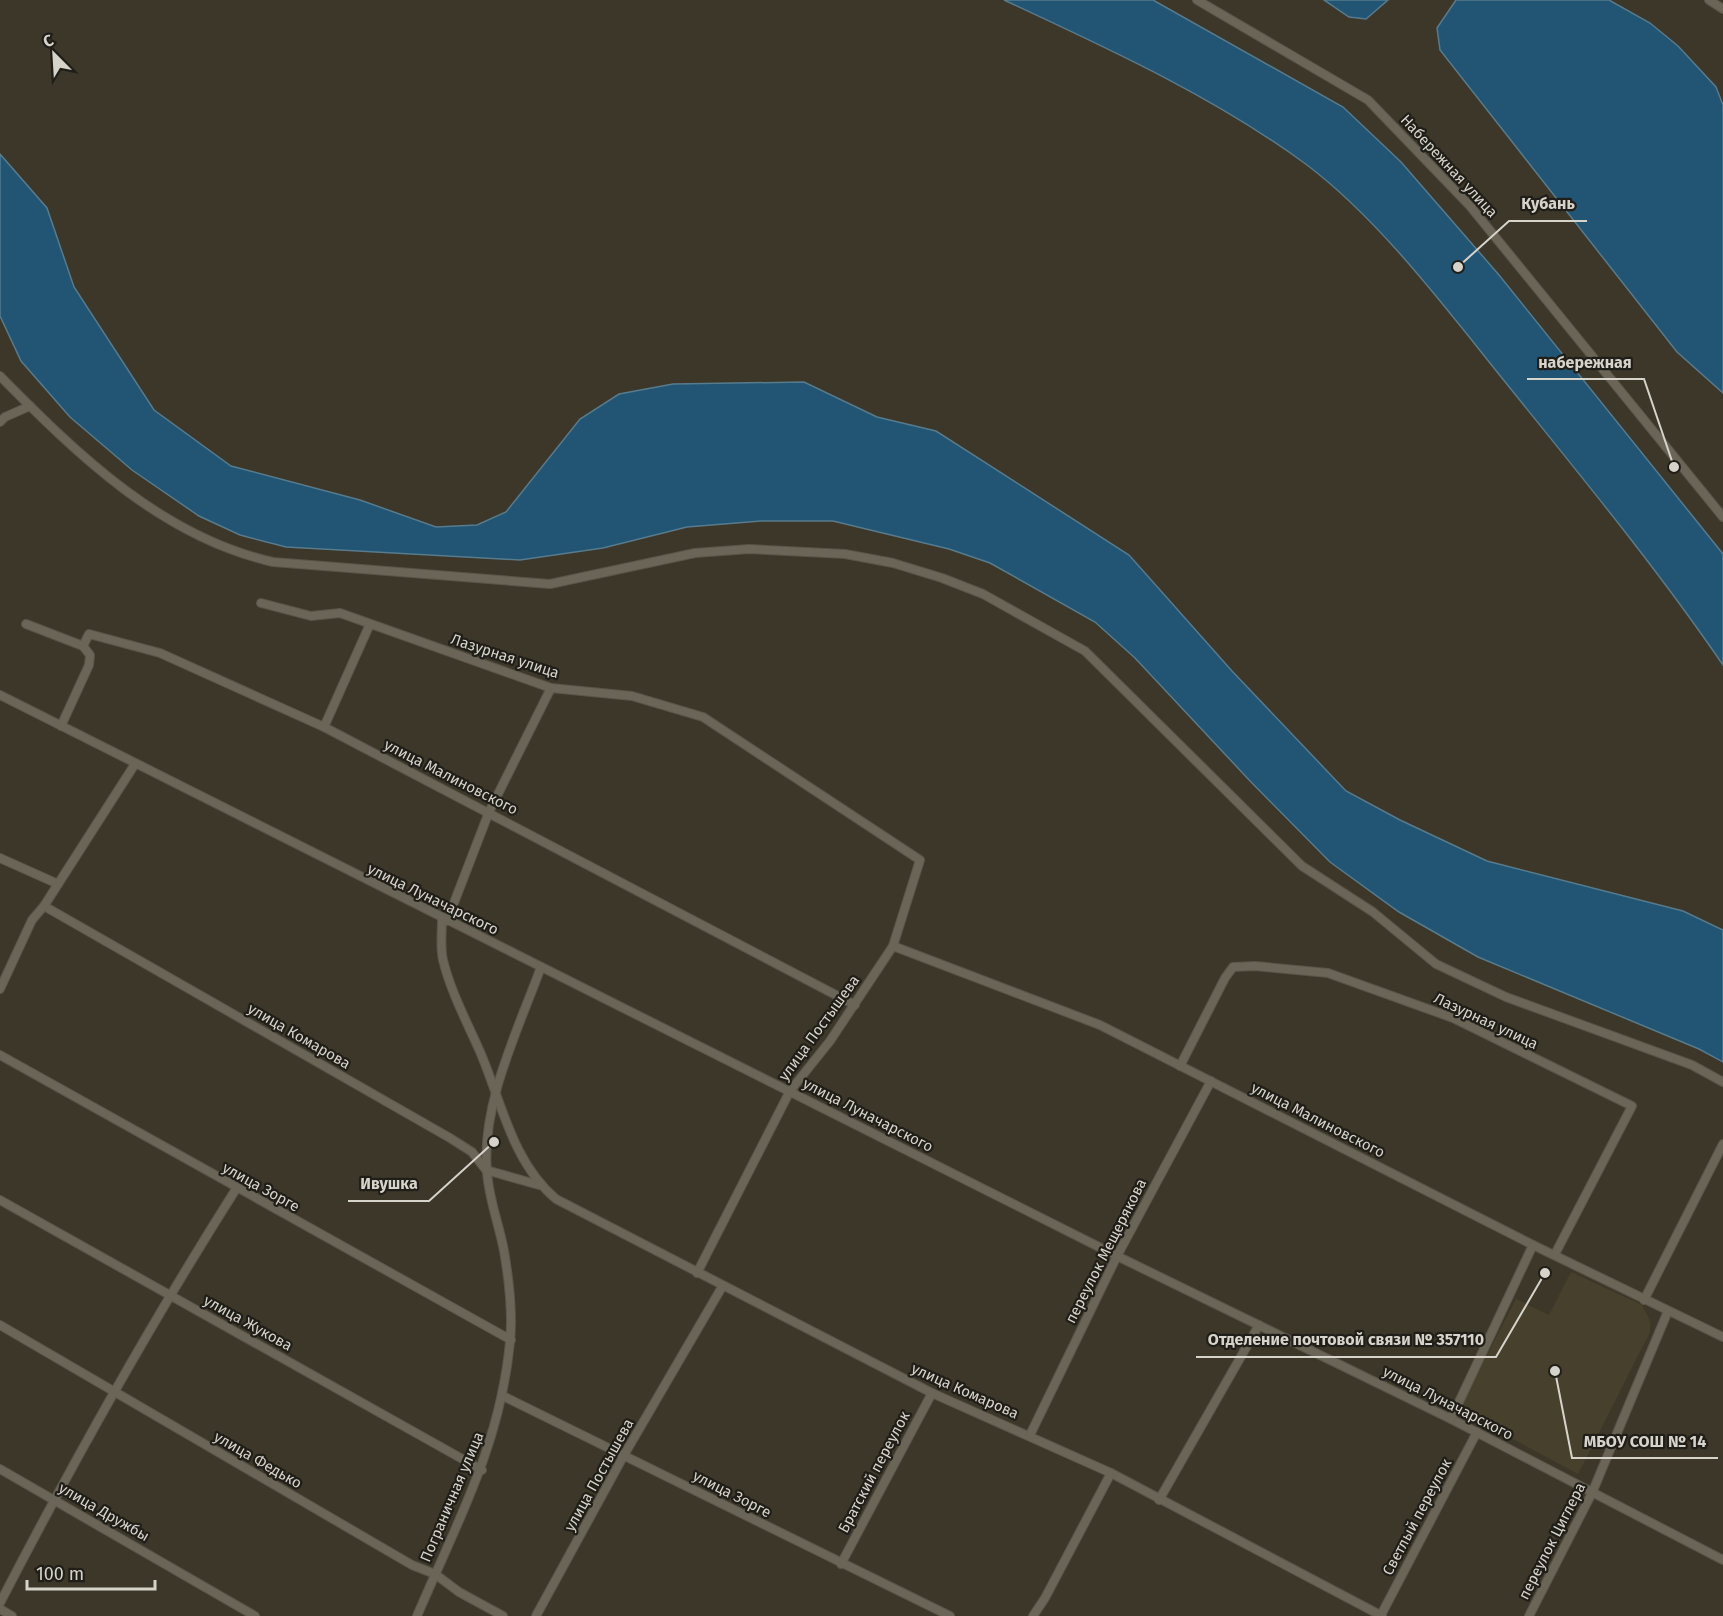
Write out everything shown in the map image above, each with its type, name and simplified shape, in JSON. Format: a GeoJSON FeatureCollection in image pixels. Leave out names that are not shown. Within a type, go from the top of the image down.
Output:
{"type":"FeatureCollection","features":[{"type":"Feature","properties":{"kind":"street","name":"Набережная улица"},"geometry":{"type":"LineString","coordinates":[[1197,0],[1368,100],[1470,206],[1723,517]]}},
{"type":"Feature","properties":{"kind":"street"},"geometry":{"type":"LineString","coordinates":[[1709,0],[1723,9]]}},
{"type":"Feature","properties":{"kind":"street"},"geometry":{"type":"LineString","coordinates":[[0,376],[30,406],[133,497],[170,522],[205,541],[243,555],[273,562],[550,584],[695,553],[749,549],[792,550],[845,554],[893,563],[983,594],[1085,651],[1302,866],[1373,912],[1436,964],[1506,997],[1692,1065],[1723,1082]]}},
{"type":"Feature","properties":{"kind":"street"},"geometry":{"type":"LineString","coordinates":[[0,422],[5,417],[30,406]]}},
{"type":"Feature","properties":{"kind":"street","name":"Лазурная улица"},"geometry":{"type":"LineString","coordinates":[[261,603],[310,616],[340,613],[551,688],[632,696],[703,717],[920,860]]}},
{"type":"Feature","properties":{"kind":"street"},"geometry":{"type":"LineString","coordinates":[[26,624],[83,646],[90,655],[89,665],[61,726]]}},
{"type":"Feature","properties":{"kind":"street"},"geometry":{"type":"LineString","coordinates":[[324,727],[370,624]]}},
{"type":"Feature","properties":{"kind":"street","name":"улица Малиновского"},"geometry":{"type":"LineString","coordinates":[[83,646],[89,634],[160,653],[324,727],[855,1005]]}},
{"type":"Feature","properties":{"kind":"street"},"geometry":{"type":"LineString","coordinates":[[445,920],[489,812],[551,688]]}},
{"type":"Feature","properties":{"kind":"street","name":"улица Луначарского"},"geometry":{"type":"LineString","coordinates":[[0,695],[1116,1257],[1477,1432],[1723,1560]]}},
{"type":"Feature","properties":{"kind":"street"},"geometry":{"type":"LineString","coordinates":[[0,989],[3,978],[32,920],[44,906],[135,764]]}},
{"type":"Feature","properties":{"kind":"street"},"geometry":{"type":"LineString","coordinates":[[0,858],[58,884]]}},
{"type":"Feature","properties":{"kind":"street","name":"улица Постышева"},"geometry":{"type":"LineString","coordinates":[[697,1273],[790,1091],[855,1005],[892,946],[920,860]]}},
{"type":"Feature","properties":{"kind":"street","name":"улица Комарова"},"geometry":{"type":"LineString","coordinates":[[44,906],[450,1138],[472,1152],[486,1170],[539,1185]]}},
{"type":"Feature","properties":{"kind":"street","name":"улица Комарова"},"geometry":{"type":"LineString","coordinates":[[445,920],[441,942],[448,975],[496,1092],[513,1141],[539,1185],[556,1199],[722,1287],[932,1393],[1030,1435],[1110,1473],[1382,1616]]}},
{"type":"Feature","properties":{"kind":"street","name":"улица Малиновского"},"geometry":{"type":"LineString","coordinates":[[892,946],[1100,1025],[1533,1245],[1723,1337]]}},
{"type":"Feature","properties":{"kind":"street","name":"Лазурная улица"},"geometry":{"type":"LineString","coordinates":[[1180,1066],[1225,978],[1233,968],[1255,966],[1328,973],[1453,1018],[1632,1106],[1555,1254]]}},
{"type":"Feature","properties":{"kind":"street","name":"Пограничная улица"},"geometry":{"type":"LineString","coordinates":[[417,1616],[482,1470],[503,1396],[511,1340],[510,1295],[505,1261],[491,1208],[486,1170],[487,1125],[496,1092],[541,967]]}},
{"type":"Feature","properties":{"kind":"street","name":"улица Зорге"},"geometry":{"type":"LineString","coordinates":[[0,1055],[236,1189],[511,1340]]}},
{"type":"Feature","properties":{"kind":"street","name":"переулок Мещерякова"},"geometry":{"type":"LineString","coordinates":[[1030,1435],[1116,1257],[1211,1081]]}},
{"type":"Feature","properties":{"kind":"street"},"geometry":{"type":"LineString","coordinates":[[1644,1300],[1723,1144]]}},
{"type":"Feature","properties":{"kind":"street"},"geometry":{"type":"LineString","coordinates":[[0,1603],[54,1499],[169,1295],[236,1189]]}},
{"type":"Feature","properties":{"kind":"street","name":"улица Жукова"},"geometry":{"type":"LineString","coordinates":[[0,1200],[482,1470]]}},
{"type":"Feature","properties":{"kind":"street"},"geometry":{"type":"LineString","coordinates":[[1451,1419],[1533,1245]]}},
{"type":"Feature","properties":{"kind":"street","name":"улица Постышева"},"geometry":{"type":"LineString","coordinates":[[536,1616],[624,1455],[722,1287]]}},
{"type":"Feature","properties":{"kind":"street","name":"переулок Циглера"},"geometry":{"type":"LineString","coordinates":[[1528,1616],[1592,1493],[1668,1311]]}},
{"type":"Feature","properties":{"kind":"street","name":"улица Федько"},"geometry":{"type":"LineString","coordinates":[[0,1325],[412,1564],[435,1574],[459,1592],[503,1616]]}},
{"type":"Feature","properties":{"kind":"street"},"geometry":{"type":"LineString","coordinates":[[1159,1500],[1259,1325]]}},
{"type":"Feature","properties":{"kind":"street","name":"Братский переулок"},"geometry":{"type":"LineString","coordinates":[[841,1564],[932,1393]]}},
{"type":"Feature","properties":{"kind":"street","name":"улица Зорге"},"geometry":{"type":"LineString","coordinates":[[503,1396],[950,1616]]}},
{"type":"Feature","properties":{"kind":"street","name":"Светлый переулок"},"geometry":{"type":"LineString","coordinates":[[1382,1616],[1477,1432]]}},
{"type":"Feature","properties":{"kind":"street","name":"улица Дружбы"},"geometry":{"type":"LineString","coordinates":[[0,1469],[255,1616]]}},
{"type":"Feature","properties":{"kind":"street"},"geometry":{"type":"LineString","coordinates":[[1033,1616],[1046,1598],[1110,1473]]}},
{"type":"Feature","properties":{"kind":"street"},"geometry":{"type":"LineString","coordinates":[[0,1609],[12,1616]]}},
{"type":"Feature","properties":{"kind":"shaded area"},"geometry":{"type":"Polygon","coordinates":[[[1571,1272],[1642,1305],[1650,1321],[1650,1332],[1578,1474],[1459,1410],[1516,1299],[1549,1315],[1571,1272]]]}},
{"type":"Feature","properties":{"kind":"water"},"geometry":{"type":"Polygon","coordinates":[[[1004,0],[1153,0],[1343,107],[1401,162],[1499,275],[1723,554],[1723,665],[1617,522],[1437,297],[1387,240],[1334,187],[1272,140],[1198,96],[1121,55],[1004,0]]]}},
{"type":"Feature","properties":{"kind":"water"},"geometry":{"type":"Polygon","coordinates":[[[1324,0],[1388,0],[1366,19],[1349,17],[1324,0]]]}},
{"type":"Feature","properties":{"kind":"water"},"geometry":{"type":"Polygon","coordinates":[[[1456,0],[1609,0],[1650,23],[1678,46],[1716,87],[1723,105],[1723,393],[1677,352],[1440,50],[1437,28],[1456,0]]]}},
{"type":"Feature","properties":{"kind":"water"},"geometry":{"type":"Polygon","coordinates":[[[0,154],[47,208],[74,287],[154,410],[231,466],[360,500],[436,527],[477,525],[506,512],[580,419],[619,394],[673,384],[804,382],[877,417],[936,431],[1129,555],[1232,671],[1346,791],[1400,820],[1487,861],[1683,911],[1723,930],[1723,1062],[1699,1049],[1478,957],[1399,912],[1330,862],[1251,782],[1135,658],[1095,622],[990,563],[949,549],[833,521],[761,521],[687,527],[603,548],[520,560],[286,547],[240,535],[199,516],[132,470],[70,417],[21,361],[0,316],[0,154]]]}},
{"type":"Feature","properties":{"kind":"place","name":"Кубань"},"geometry":{"type":"Point","coordinates":[1458,267]}},
{"type":"Feature","properties":{"kind":"place","name":"набережная"},"geometry":{"type":"Point","coordinates":[1674,467]}},
{"type":"Feature","properties":{"kind":"place","name":"Ивушка"},"geometry":{"type":"Point","coordinates":[494,1142]}},
{"type":"Feature","properties":{"kind":"place","name":"Отделение почтовой связи № 357110"},"geometry":{"type":"Point","coordinates":[1545,1273]}},
{"type":"Feature","properties":{"kind":"place","name":"МБОУ СОШ № 14"},"geometry":{"type":"Point","coordinates":[1555,1371]}}]}
